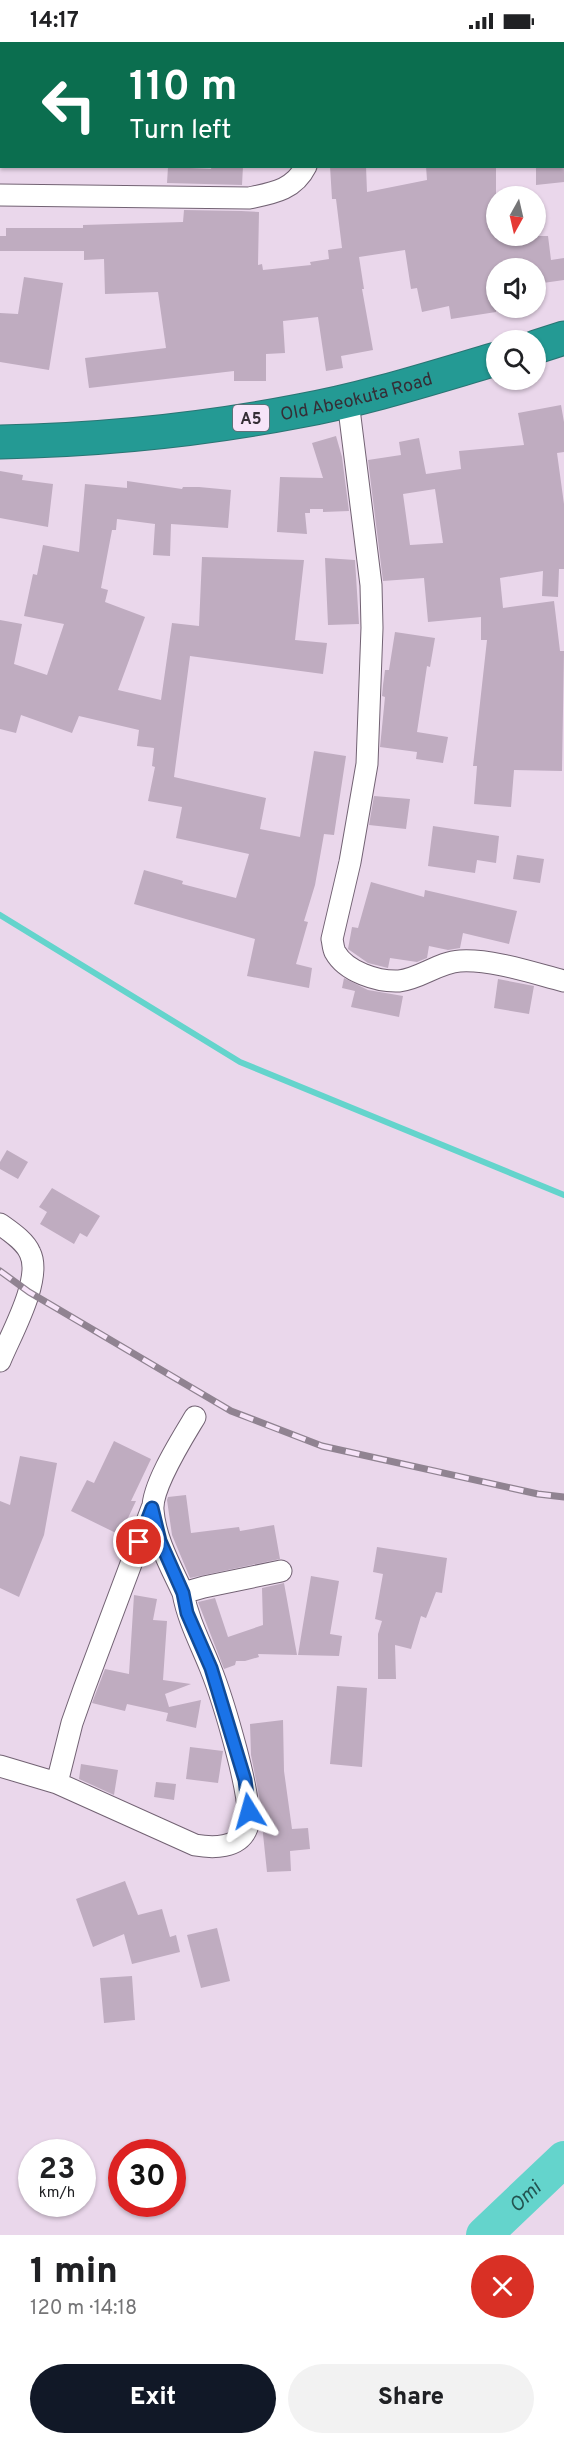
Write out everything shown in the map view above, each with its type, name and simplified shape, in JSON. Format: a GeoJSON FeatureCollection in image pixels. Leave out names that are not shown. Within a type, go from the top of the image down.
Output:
{"type":"FeatureCollection","features":[{"type":"Feature","properties":{"kind":"highway"},"geometry":{"type":"LineString","coordinates":[[546,344],[564,338]]}},
{"type":"Feature","properties":{"kind":"highway","name":"Old Abeokuta Road"},"geometry":{"type":"LineString","coordinates":[[0,442],[111,437],[298,411],[348,401],[486,362]]}},
{"type":"Feature","properties":{"kind":"street"},"geometry":{"type":"LineString","coordinates":[[0,195],[249,198],[272,194],[297,183],[305,168]]}},
{"type":"Feature","properties":{"kind":"street"},"geometry":{"type":"LineString","coordinates":[[348,401],[371,585],[372,628],[367,764],[350,862],[332,939],[334,951],[358,972],[378,979],[400,981],[440,965],[460,961],[479,962],[564,981]]}},
{"type":"Feature","properties":{"kind":"street"},"geometry":{"type":"LineString","coordinates":[[0,1224],[17,1236],[31,1254],[33,1272],[29,1292],[0,1361]]}},
{"type":"Feature","properties":{"kind":"street"},"geometry":{"type":"LineString","coordinates":[[57,1783],[75,1715],[164,1473],[195,1417]]}},
{"type":"Feature","properties":{"kind":"street"},"geometry":{"type":"LineString","coordinates":[[0,1766],[57,1783],[195,1845],[209,1848],[229,1845],[239,1839],[247,1829],[249,1811],[245,1780],[211,1668],[187,1613],[183,1593],[160,1541],[152,1508]]}},
{"type":"Feature","properties":{"kind":"street"},"geometry":{"type":"LineString","coordinates":[[183,1593],[281,1571]]}},
{"type":"Feature","properties":{"kind":"building"},"geometry":{"type":"Polygon","coordinates":[[[168,168],[243,168],[242,185],[167,183],[168,168]]]}},
{"type":"Feature","properties":{"kind":"building"},"geometry":{"type":"Polygon","coordinates":[[[330,168],[366,168],[367,192],[427,180],[426,168],[496,168],[496,186],[486,186],[486,246],[546,246],[546,236],[548,236],[551,260],[564,258],[564,280],[546,283],[546,258],[486,258],[486,314],[451,319],[449,306],[422,312],[417,288],[411,289],[405,250],[359,257],[373,350],[341,356],[343,368],[326,371],[318,317],[283,321],[285,353],[266,354],[266,381],[234,381],[234,371],[89,388],[85,358],[166,348],[158,292],[105,294],[104,259],[84,260],[84,251],[0,251],[0,236],[6,236],[6,228],[83,228],[83,225],[183,222],[184,210],[241,211],[259,212],[258,265],[262,264],[263,270],[311,265],[310,262],[329,259],[328,250],[342,248],[336,199],[332,199],[330,168]]]}},
{"type":"Feature","properties":{"kind":"building"},"geometry":{"type":"Polygon","coordinates":[[[536,168],[564,168],[564,182],[536,185],[536,168]]]}},
{"type":"Feature","properties":{"kind":"building"},"geometry":{"type":"Polygon","coordinates":[[[24,277],[63,283],[49,370],[0,362],[0,313],[18,314],[24,277]]]}},
{"type":"Feature","properties":{"kind":"building"},"geometry":{"type":"Polygon","coordinates":[[[561,405],[564,422],[564,452],[557,453],[564,504],[564,569],[559,569],[558,597],[542,596],[543,571],[500,578],[503,608],[554,601],[560,651],[564,651],[562,771],[514,770],[511,807],[474,804],[477,766],[473,766],[487,640],[481,640],[481,617],[428,622],[424,578],[383,581],[368,460],[401,455],[399,442],[419,438],[426,474],[461,469],[459,451],[524,445],[518,413],[561,405]],[[435,489],[403,494],[410,545],[443,543],[435,489]]]}},
{"type":"Feature","properties":{"kind":"building"},"geometry":{"type":"Polygon","coordinates":[[[336,436],[342,457],[349,511],[323,512],[323,509],[310,509],[310,513],[305,513],[307,534],[277,532],[280,477],[323,478],[312,443],[336,436]]]}},
{"type":"Feature","properties":{"kind":"building"},"geometry":{"type":"Polygon","coordinates":[[[0,471],[23,475],[22,480],[53,484],[48,527],[0,518],[0,471]]]}},
{"type":"Feature","properties":{"kind":"building"},"geometry":{"type":"Polygon","coordinates":[[[127,481],[182,489],[183,487],[199,487],[231,490],[228,528],[171,524],[170,556],[153,555],[155,524],[117,519],[116,530],[112,530],[101,588],[108,590],[105,602],[145,617],[118,690],[161,700],[172,623],[199,626],[202,557],[304,560],[295,640],[327,643],[323,674],[190,656],[174,777],[266,798],[260,829],[300,837],[314,751],[346,756],[334,835],[324,834],[315,885],[304,921],[308,922],[296,964],[312,968],[309,988],[247,976],[255,939],[134,904],[144,870],[183,881],[182,884],[236,898],[249,854],[176,838],[182,807],[148,801],[155,767],[152,766],[154,748],[137,746],[139,730],[79,716],[72,733],[21,715],[16,733],[0,729],[0,620],[22,624],[14,664],[47,675],[64,624],[24,616],[33,574],[37,575],[43,545],[79,552],[85,484],[127,488],[127,481]]]}},
{"type":"Feature","properties":{"kind":"building"},"geometry":{"type":"Polygon","coordinates":[[[325,558],[355,560],[359,624],[328,625],[325,558]]]}},
{"type":"Feature","properties":{"kind":"building"},"geometry":{"type":"Polygon","coordinates":[[[395,632],[435,638],[430,667],[427,666],[417,732],[448,737],[443,763],[416,759],[417,752],[380,747],[385,697],[382,696],[383,685],[385,670],[389,670],[395,632]]]}},
{"type":"Feature","properties":{"kind":"building"},"geometry":{"type":"Polygon","coordinates":[[[374,796],[410,799],[406,829],[369,825],[374,796]]]}},
{"type":"Feature","properties":{"kind":"building"},"geometry":{"type":"Polygon","coordinates":[[[433,826],[499,836],[496,863],[477,860],[475,873],[428,866],[433,826]]]}},
{"type":"Feature","properties":{"kind":"building"},"geometry":{"type":"Polygon","coordinates":[[[517,855],[544,859],[540,883],[513,879],[517,855]]]}},
{"type":"Feature","properties":{"kind":"building"},"geometry":{"type":"Polygon","coordinates":[[[371,882],[424,897],[425,890],[517,911],[509,944],[463,933],[460,948],[448,950],[429,946],[427,958],[417,962],[390,958],[388,968],[368,963],[348,949],[352,927],[358,928],[371,882]]]}},
{"type":"Feature","properties":{"kind":"building"},"geometry":{"type":"Polygon","coordinates":[[[344,978],[368,990],[403,996],[399,1017],[351,1007],[355,991],[342,988],[344,978]]]}},
{"type":"Feature","properties":{"kind":"building"},"geometry":{"type":"Polygon","coordinates":[[[498,979],[534,986],[529,1014],[494,1008],[498,979]]]}},
{"type":"Feature","properties":{"kind":"building"},"geometry":{"type":"Polygon","coordinates":[[[7,1150],[28,1162],[18,1179],[0,1169],[0,1162],[7,1150]]]}},
{"type":"Feature","properties":{"kind":"building"},"geometry":{"type":"Polygon","coordinates":[[[52,1188],[100,1216],[87,1237],[80,1233],[74,1244],[40,1224],[47,1212],[39,1207],[52,1188]]]}},
{"type":"Feature","properties":{"kind":"building"},"geometry":{"type":"Polygon","coordinates":[[[114,1441],[151,1459],[131,1501],[136,1501],[120,1535],[71,1511],[87,1480],[94,1483],[114,1441]]]}},
{"type":"Feature","properties":{"kind":"building"},"geometry":{"type":"Polygon","coordinates":[[[20,1456],[57,1463],[44,1535],[19,1597],[0,1588],[0,1501],[10,1505],[20,1456]]]}},
{"type":"Feature","properties":{"kind":"building"},"geometry":{"type":"Polygon","coordinates":[[[186,1495],[191,1533],[239,1527],[240,1531],[274,1525],[280,1559],[190,1578],[172,1535],[167,1500],[168,1497],[186,1495]]]}},
{"type":"Feature","properties":{"kind":"building"},"geometry":{"type":"Polygon","coordinates":[[[377,1547],[447,1558],[442,1593],[436,1592],[426,1618],[421,1616],[411,1649],[395,1645],[396,1679],[378,1679],[378,1634],[382,1621],[375,1619],[383,1574],[373,1572],[377,1547]]]}},
{"type":"Feature","properties":{"kind":"building"},"geometry":{"type":"Polygon","coordinates":[[[311,1576],[339,1581],[330,1634],[342,1636],[339,1656],[298,1655],[311,1576]]]}},
{"type":"Feature","properties":{"kind":"building"},"geometry":{"type":"Polygon","coordinates":[[[284,1583],[297,1655],[258,1654],[259,1657],[236,1661],[235,1665],[224,1669],[198,1602],[215,1598],[228,1637],[263,1625],[262,1588],[284,1583]]]}},
{"type":"Feature","properties":{"kind":"building"},"geometry":{"type":"Polygon","coordinates":[[[134,1595],[157,1599],[153,1620],[167,1621],[163,1680],[191,1684],[165,1694],[169,1707],[201,1700],[196,1728],[166,1721],[168,1713],[127,1704],[125,1711],[92,1703],[105,1669],[129,1674],[134,1595]]]}},
{"type":"Feature","properties":{"kind":"building"},"geometry":{"type":"Polygon","coordinates":[[[337,1686],[367,1688],[362,1767],[330,1764],[337,1686]]]}},
{"type":"Feature","properties":{"kind":"building"},"geometry":{"type":"Polygon","coordinates":[[[283,1720],[284,1771],[292,1829],[308,1828],[310,1849],[290,1851],[291,1871],[267,1872],[259,1796],[251,1755],[250,1724],[283,1720]]]}},
{"type":"Feature","properties":{"kind":"building"},"geometry":{"type":"Polygon","coordinates":[[[190,1747],[223,1751],[218,1783],[186,1779],[190,1747]]]}},
{"type":"Feature","properties":{"kind":"building"},"geometry":{"type":"Polygon","coordinates":[[[81,1764],[118,1770],[114,1795],[79,1779],[81,1764]]]}},
{"type":"Feature","properties":{"kind":"building"},"geometry":{"type":"Polygon","coordinates":[[[156,1782],[176,1784],[174,1800],[154,1797],[156,1782]]]}},
{"type":"Feature","properties":{"kind":"building"},"geometry":{"type":"Polygon","coordinates":[[[125,1881],[138,1915],[162,1909],[170,1937],[176,1935],[180,1952],[132,1964],[124,1934],[93,1947],[76,1899],[125,1881]]]}},
{"type":"Feature","properties":{"kind":"building"},"geometry":{"type":"Polygon","coordinates":[[[217,1928],[230,1981],[201,1988],[187,1935],[217,1928]]]}},
{"type":"Feature","properties":{"kind":"building"},"geometry":{"type":"Polygon","coordinates":[[[132,1976],[135,2020],[104,2023],[100,1978],[132,1976]]]}},
{"type":"Feature","properties":{"kind":"waterway"},"geometry":{"type":"LineString","coordinates":[[0,915],[240,1062],[564,1195]]}},
{"type":"Feature","properties":{"kind":"waterway","name":"Omi"},"geometry":{"type":"LineString","coordinates":[[484,2235],[564,2159]]}},
{"type":"Feature","properties":{"kind":"railway"},"geometry":{"type":"LineString","coordinates":[[0,1271],[29,1292],[231,1411],[322,1446],[538,1494],[564,1497]]}},
{"type":"Feature","properties":{"kind":"route"},"geometry":{"type":"LineString","coordinates":[[139,1542],[152,1508],[160,1541],[183,1593],[187,1613],[211,1668],[245,1780],[249,1811]]}}]}
